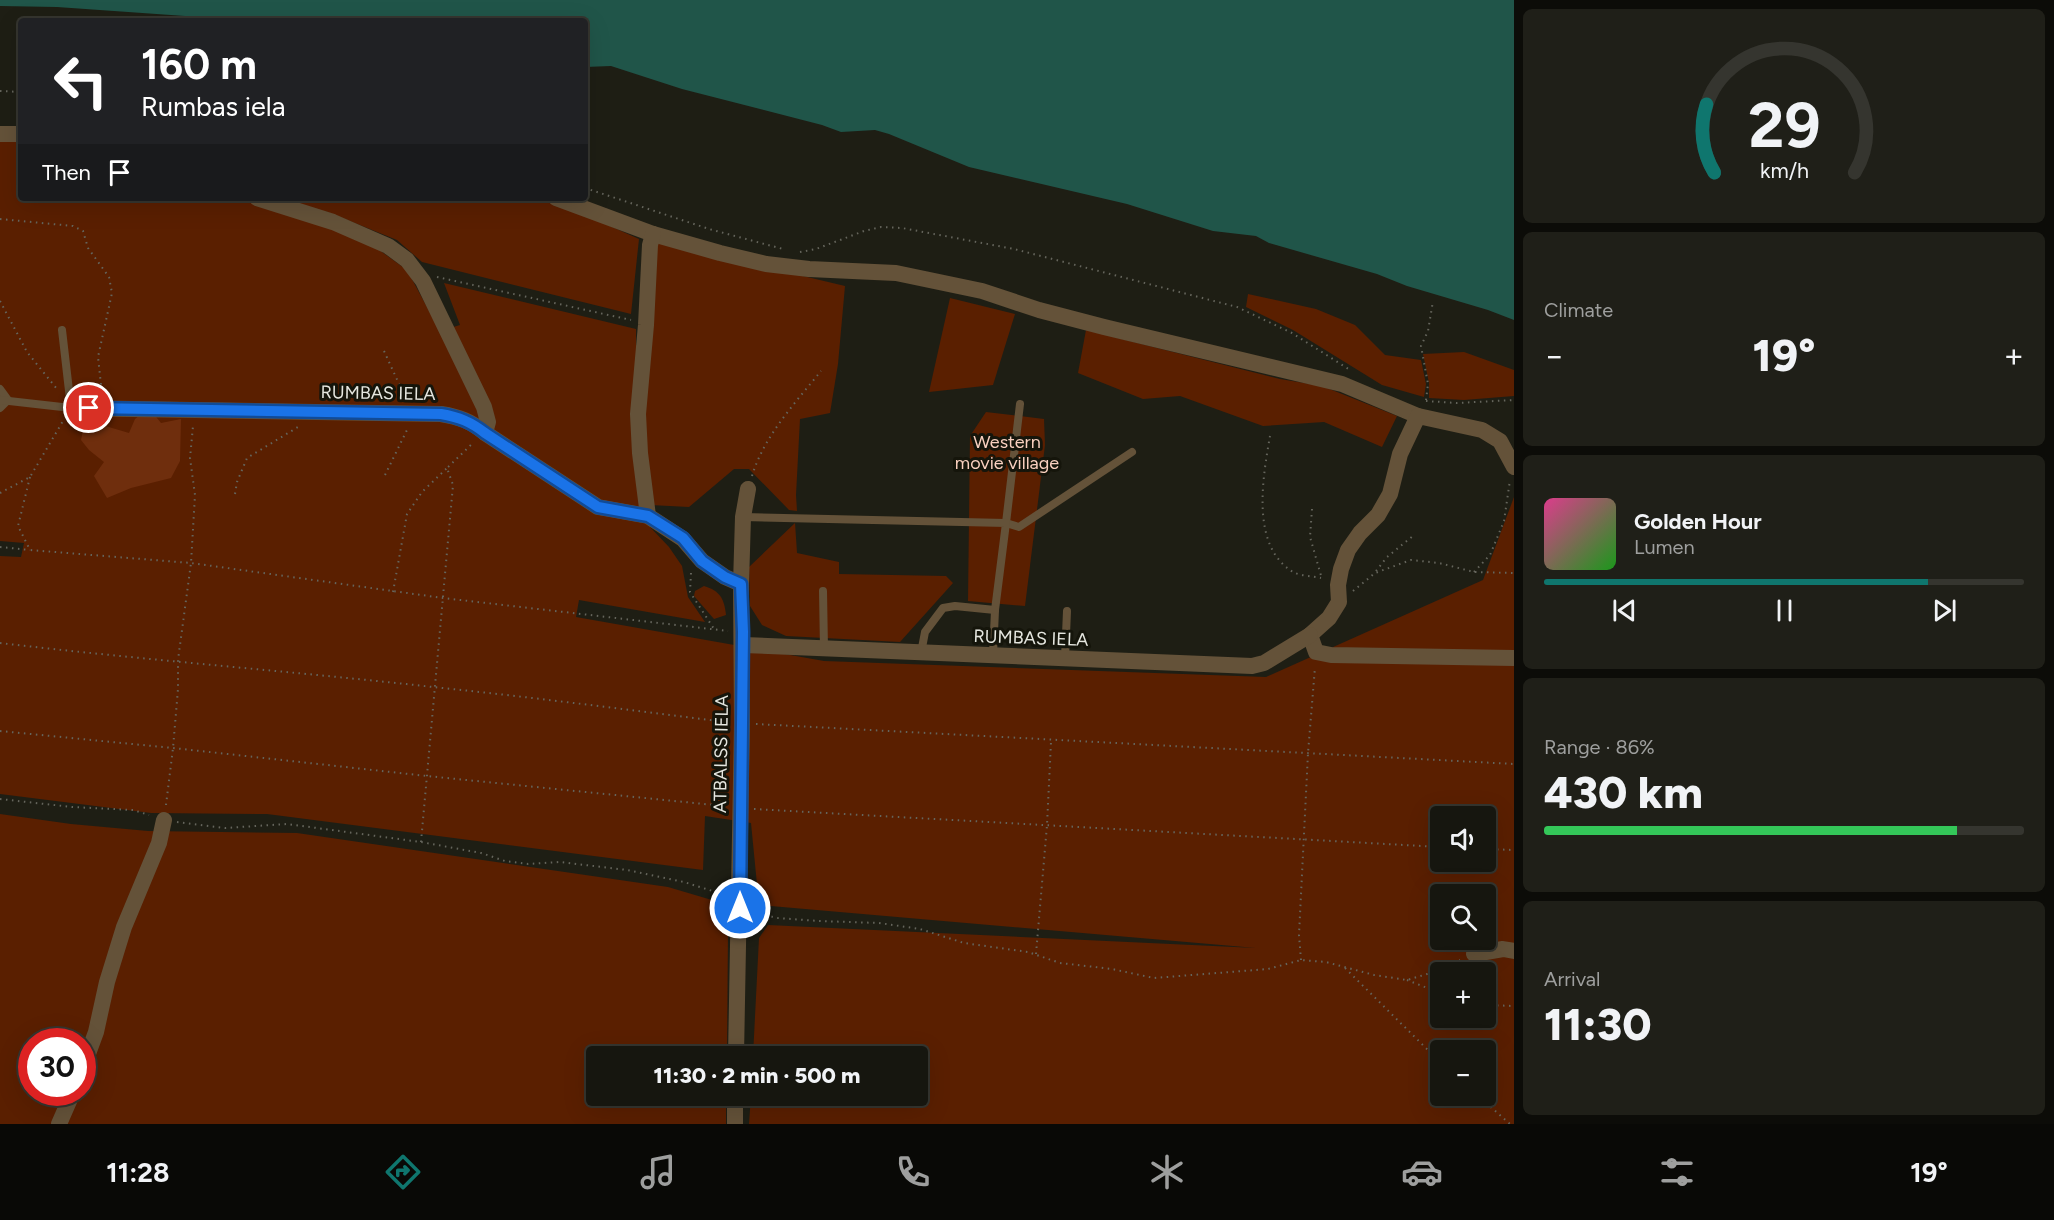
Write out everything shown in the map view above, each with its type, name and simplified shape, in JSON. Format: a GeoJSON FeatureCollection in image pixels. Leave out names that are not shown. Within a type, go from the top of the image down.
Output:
{"type":"FeatureCollection","features":[{"type":"Feature","properties":{"kind":"street"},"geometry":{"type":"LineString","coordinates":[[0,134],[18,134]]}},
{"type":"Feature","properties":{"kind":"street"},"geometry":{"type":"LineString","coordinates":[[266,201],[333,222],[388,246],[407,260],[423,281],[484,407],[488,422],[485,433]]}},
{"type":"Feature","properties":{"kind":"street"},"geometry":{"type":"LineString","coordinates":[[564,201],[653,234],[720,254],[766,264],[808,269],[896,273],[982,291],[1072,319],[1342,384],[1482,429],[1500,441],[1513,466]]}},
{"type":"Feature","properties":{"kind":"street"},"geometry":{"type":"LineString","coordinates":[[648,516],[640,453],[638,414],[650,245],[653,234]]}},
{"type":"Feature","properties":{"kind":"street","name":"RUMBAS IELA"},"geometry":{"type":"LineString","coordinates":[[71,408],[323,411],[441,414],[456,417],[472,422],[485,433],[598,507],[648,516],[683,538],[702,561],[725,577],[741,584]]}},
{"type":"Feature","properties":{"kind":"street"},"geometry":{"type":"LineString","coordinates":[[1339,602],[1338,585],[1348,550],[1360,533],[1378,515],[1390,494],[1400,454],[1421,409]]}},
{"type":"Feature","properties":{"kind":"street","name":"ATBALSS IELA"},"geometry":{"type":"LineString","coordinates":[[736,1046],[743,639],[741,584],[743,517],[748,489]]}},
{"type":"Feature","properties":{"kind":"street","name":"RUMBAS IELA"},"geometry":{"type":"LineString","coordinates":[[743,639],[824,649],[1252,666],[1264,663],[1310,635],[1329,618],[1339,602]]}},
{"type":"Feature","properties":{"kind":"street"},"geometry":{"type":"LineString","coordinates":[[1310,635],[1316,652],[1331,655],[1514,658]]}},
{"type":"Feature","properties":{"kind":"street"},"geometry":{"type":"LineString","coordinates":[[96,1032],[107,981],[117,949],[159,843],[164,820]]}},
{"type":"Feature","properties":{"kind":"street"},"geometry":{"type":"LineString","coordinates":[[1474,954],[1503,949],[1514,951]]}},
{"type":"Feature","properties":{"kind":"street"},"geometry":{"type":"LineString","coordinates":[[59,1124],[67,1106]]}},
{"type":"Feature","properties":{"kind":"street"},"geometry":{"type":"LineString","coordinates":[[735,1106],[735,1124]]}},
{"type":"Feature","properties":{"kind":"lane"},"geometry":{"type":"LineString","coordinates":[[4,400],[71,408],[62,330]]}},
{"type":"Feature","properties":{"kind":"lane"},"geometry":{"type":"LineString","coordinates":[[0,389],[4,400],[0,408]]}},
{"type":"Feature","properties":{"kind":"lane"},"geometry":{"type":"LineString","coordinates":[[993,656],[995,610],[1020,404]]}},
{"type":"Feature","properties":{"kind":"lane"},"geometry":{"type":"LineString","coordinates":[[743,517],[1006,523],[1019,527],[1132,452]]}},
{"type":"Feature","properties":{"kind":"lane"},"geometry":{"type":"LineString","coordinates":[[823,591],[824,649]]}},
{"type":"Feature","properties":{"kind":"lane"},"geometry":{"type":"LineString","coordinates":[[921,653],[925,632],[943,609],[955,606],[995,610]]}},
{"type":"Feature","properties":{"kind":"lane"},"geometry":{"type":"LineString","coordinates":[[1065,658],[1067,611]]}},
{"type":"Feature","properties":{"kind":"path"},"geometry":{"type":"LineString","coordinates":[[0,91],[18,92]]}},
{"type":"Feature","properties":{"kind":"path"},"geometry":{"type":"LineString","coordinates":[[588,189],[709,229],[791,251],[816,249],[881,227],[902,228],[1014,249],[1237,307],[1292,333],[1355,373]]}},
{"type":"Feature","properties":{"kind":"path"},"geometry":{"type":"LineString","coordinates":[[0,219],[73,226],[84,231],[88,248],[109,277],[112,293],[98,357],[100,388],[107,409]]}},
{"type":"Feature","properties":{"kind":"path"},"geometry":{"type":"LineString","coordinates":[[423,281],[438,277],[611,314],[646,325]]}},
{"type":"Feature","properties":{"kind":"path"},"geometry":{"type":"LineString","coordinates":[[0,301],[27,352],[56,389]]}},
{"type":"Feature","properties":{"kind":"path"},"geometry":{"type":"LineString","coordinates":[[1427,396],[1428,384],[1422,346],[1428,331],[1432,301]]}},
{"type":"Feature","properties":{"kind":"path"},"geometry":{"type":"LineString","coordinates":[[384,351],[405,398],[421,414],[411,423],[385,476]]}},
{"type":"Feature","properties":{"kind":"path"},"geometry":{"type":"LineString","coordinates":[[748,489],[758,457],[788,412],[820,371]]}},
{"type":"Feature","properties":{"kind":"path"},"geometry":{"type":"LineString","coordinates":[[1421,409],[1457,403],[1514,400]]}},
{"type":"Feature","properties":{"kind":"path"},"geometry":{"type":"LineString","coordinates":[[30,550],[18,526],[30,477],[71,408]]}},
{"type":"Feature","properties":{"kind":"path"},"geometry":{"type":"LineString","coordinates":[[164,820],[173,748],[178,660],[191,563],[195,495],[190,458],[194,410]]}},
{"type":"Feature","properties":{"kind":"path"},"geometry":{"type":"LineString","coordinates":[[235,494],[237,482],[247,458],[323,411]]}},
{"type":"Feature","properties":{"kind":"path"},"geometry":{"type":"LineString","coordinates":[[393,592],[407,514],[422,492],[485,433]]}},
{"type":"Feature","properties":{"kind":"path"},"geometry":{"type":"LineString","coordinates":[[1270,436],[1263,482],[1264,523],[1274,554],[1294,573],[1321,578],[1338,585]]}},
{"type":"Feature","properties":{"kind":"path"},"geometry":{"type":"LineString","coordinates":[[1474,572],[1490,555],[1504,521],[1513,466]]}},
{"type":"Feature","properties":{"kind":"path"},"geometry":{"type":"LineString","coordinates":[[421,842],[453,485],[447,468]]}},
{"type":"Feature","properties":{"kind":"path"},"geometry":{"type":"LineString","coordinates":[[0,493],[30,477]]}},
{"type":"Feature","properties":{"kind":"path"},"geometry":{"type":"LineString","coordinates":[[1312,509],[1310,537],[1321,578]]}},
{"type":"Feature","properties":{"kind":"path"},"geometry":{"type":"LineString","coordinates":[[1339,602],[1375,573],[1388,557],[1413,536]]}},
{"type":"Feature","properties":{"kind":"path"},"geometry":{"type":"LineString","coordinates":[[0,547],[191,563],[393,592],[714,629],[743,639]]}},
{"type":"Feature","properties":{"kind":"path"},"geometry":{"type":"LineString","coordinates":[[1375,573],[1411,560],[1439,563],[1474,572],[1514,573]]}},
{"type":"Feature","properties":{"kind":"path"},"geometry":{"type":"LineString","coordinates":[[702,561],[691,574],[690,591],[714,629]]}},
{"type":"Feature","properties":{"kind":"path"},"geometry":{"type":"LineString","coordinates":[[0,643],[435,687],[742,724],[1514,764]]}},
{"type":"Feature","properties":{"kind":"path"},"geometry":{"type":"LineString","coordinates":[[1301,960],[1299,935],[1308,753],[1316,652]]}},
{"type":"Feature","properties":{"kind":"path"},"geometry":{"type":"LineString","coordinates":[[0,731],[739,808],[1430,846]]}},
{"type":"Feature","properties":{"kind":"path"},"geometry":{"type":"LineString","coordinates":[[1036,954],[1047,825],[1051,741]]}},
{"type":"Feature","properties":{"kind":"path"},"geometry":{"type":"LineString","coordinates":[[0,799],[72,807],[133,810],[164,820],[225,828],[287,824],[421,842],[481,853],[505,861],[528,864],[560,861],[627,870],[684,882],[727,895],[740,908],[777,918],[879,922],[920,929],[964,943],[1028,952],[1060,963],[1112,969],[1154,978],[1268,969],[1301,960],[1326,962],[1407,981],[1430,989]]}},
{"type":"Feature","properties":{"kind":"path"},"geometry":{"type":"LineString","coordinates":[[1496,849],[1514,850]]}},
{"type":"Feature","properties":{"kind":"path"},"geometry":{"type":"LineString","coordinates":[[1407,981],[1474,954]]}},
{"type":"Feature","properties":{"kind":"path"},"geometry":{"type":"LineString","coordinates":[[1343,966],[1430,1052]]}},
{"type":"Feature","properties":{"kind":"path"},"geometry":{"type":"LineString","coordinates":[[1496,1005],[1514,1006]]}},
{"type":"Feature","properties":{"kind":"path"},"geometry":{"type":"LineString","coordinates":[[1490,1106],[1510,1124]]}},
{"type":"Feature","properties":{"kind":"green space"},"geometry":{"type":"Polygon","coordinates":[[[0,136],[18,138],[18,201],[542,201],[572,209],[639,239],[631,314],[422,262],[397,240],[325,211],[407,270],[440,331],[460,325],[444,283],[636,329],[636,345],[651,346],[657,241],[845,286],[838,364],[830,413],[800,419],[797,511],[789,510],[749,469],[734,469],[689,507],[650,505],[650,527],[669,547],[682,566],[688,597],[705,622],[579,600],[576,617],[824,661],[1266,677],[1483,580],[1514,497],[1514,1124],[749,1124],[750,1106],[928,1106],[928,1046],[754,1046],[759,938],[768,925],[1256,948],[759,905],[751,823],[705,816],[703,870],[267,814],[151,813],[0,794],[0,556],[21,557],[24,543],[0,541],[0,136]]]}},
{"type":"Feature","properties":{"kind":"green space"},"geometry":{"type":"Polygon","coordinates":[[[1248,294],[1316,309],[1355,325],[1385,355],[1421,360],[1426,384],[1424,397],[1382,385],[1293,330],[1246,307],[1248,294]]]}},
{"type":"Feature","properties":{"kind":"green space"},"geometry":{"type":"Polygon","coordinates":[[[950,298],[1015,314],[993,385],[929,392],[950,298]]]}},
{"type":"Feature","properties":{"kind":"green space"},"geometry":{"type":"Polygon","coordinates":[[[1086,330],[1280,379],[1322,386],[1397,416],[1382,447],[1324,422],[1263,426],[1180,396],[1143,399],[1078,373],[1086,330]]]}},
{"type":"Feature","properties":{"kind":"green space"},"geometry":{"type":"Polygon","coordinates":[[[1464,352],[1514,370],[1514,396],[1464,400],[1429,398],[1429,383],[1423,354],[1464,352]]]}},
{"type":"Feature","properties":{"kind":"green space","name":"Western movie village"},"geometry":{"type":"Polygon","coordinates":[[[986,412],[1044,419],[1045,445],[1025,606],[968,601],[970,436],[986,412]]]}},
{"type":"Feature","properties":{"kind":"green space"},"geometry":{"type":"Polygon","coordinates":[[[795,523],[797,553],[839,562],[839,574],[946,576],[953,583],[900,642],[786,636],[762,625],[750,606],[749,567],[795,523]]]}},
{"type":"Feature","properties":{"kind":"green space"},"geometry":{"type":"Polygon","coordinates":[[[704,586],[714,590],[720,596],[726,615],[714,619],[694,596],[695,591],[704,586]]]}},
{"type":"Feature","properties":{"kind":"green space"},"geometry":{"type":"Polygon","coordinates":[[[0,814],[71,824],[148,831],[297,833],[668,887],[722,903],[728,932],[727,1046],[586,1046],[586,1106],[726,1106],[726,1124],[0,1124],[0,814]]]}},
{"type":"Feature","properties":{"kind":"shaded area"},"geometry":{"type":"Polygon","coordinates":[[[149,408],[161,423],[181,419],[180,461],[171,478],[131,488],[107,498],[94,476],[104,462],[81,440],[85,420],[129,433],[135,419],[149,408]]]}},
{"type":"Feature","properties":{"kind":"water"},"geometry":{"type":"Polygon","coordinates":[[[0,0],[1514,0],[1514,320],[1407,286],[1377,274],[1269,243],[1256,236],[1213,231],[1127,204],[969,167],[875,130],[841,132],[682,89],[611,66],[588,67],[588,18],[214,18],[57,7],[0,6],[0,0]]]}},
{"type":"Feature","properties":{"kind":"route"},"geometry":{"type":"LineString","coordinates":[[89,408],[441,414],[456,417],[472,422],[485,433],[598,507],[648,516],[683,538],[702,561],[725,577],[741,584],[743,632],[739,808],[740,908]]}}]}
